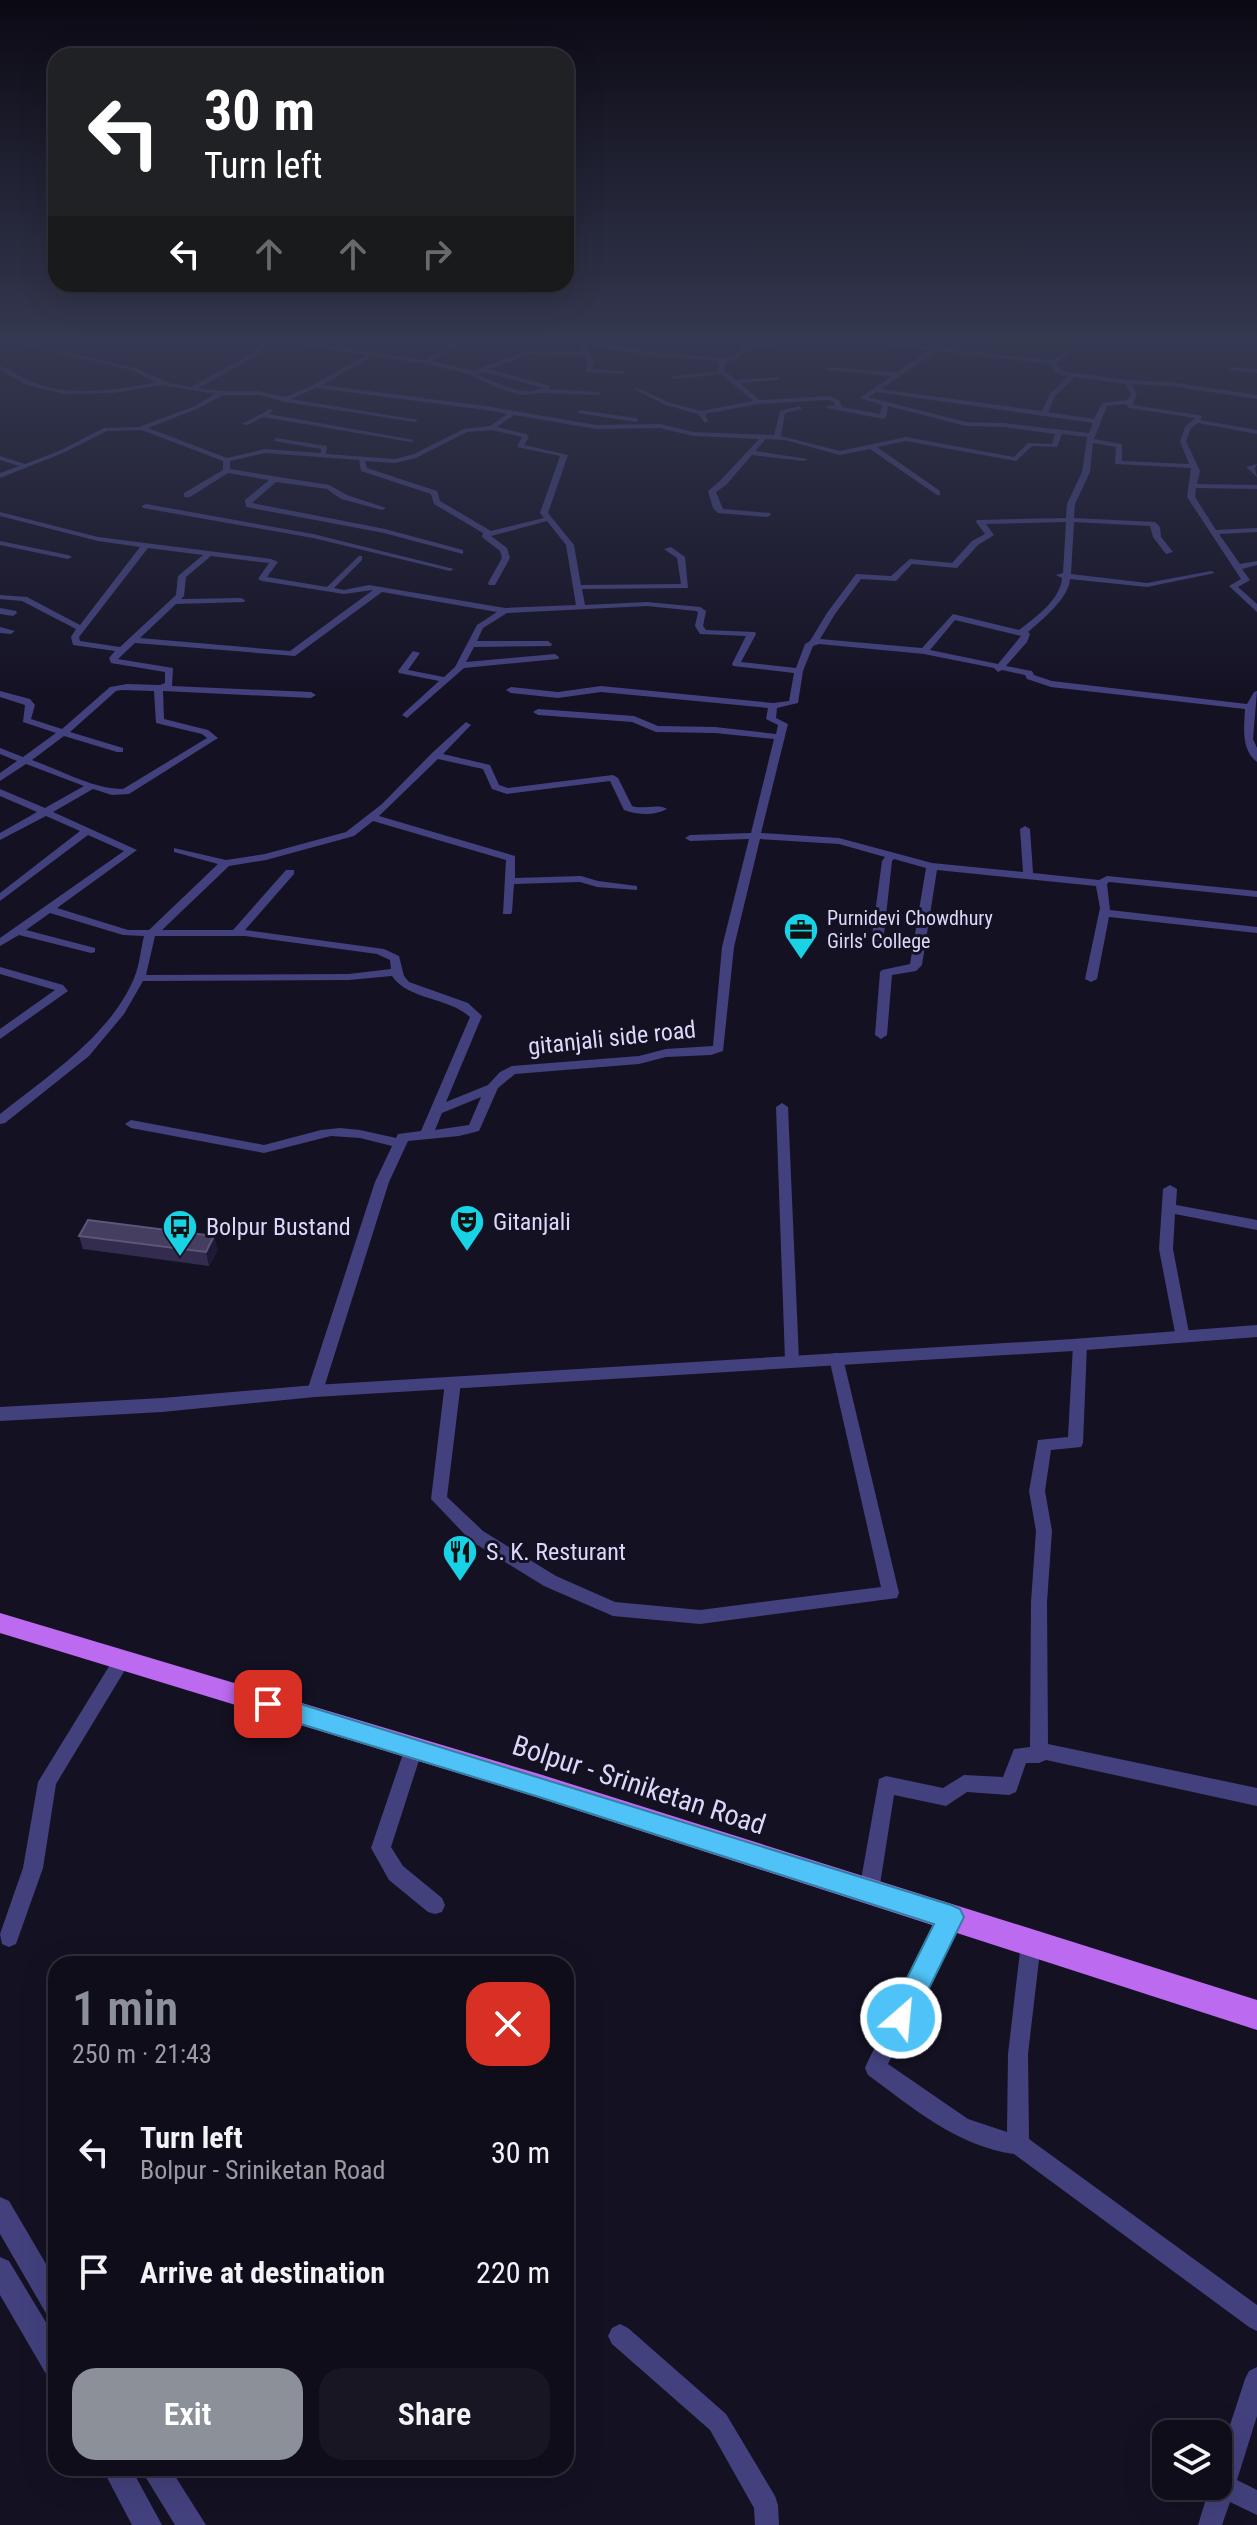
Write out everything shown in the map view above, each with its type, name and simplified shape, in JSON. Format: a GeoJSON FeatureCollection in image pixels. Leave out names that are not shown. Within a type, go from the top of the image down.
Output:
{"type":"FeatureCollection","features":[{"type":"Feature","properties":{"kind":"main road","name":"Bolpur - Sriniketan Road"},"geometry":{"type":"LineString","coordinates":[[0,1623],[414,1748],[1257,2015]]}},
{"type":"Feature","properties":{"kind":"street"},"geometry":{"type":"LineString","coordinates":[[3,459],[27,466]]}},
{"type":"Feature","properties":{"kind":"street"},"geometry":{"type":"LineString","coordinates":[[0,476],[42,459]]}},
{"type":"Feature","properties":{"kind":"street"},"geometry":{"type":"LineString","coordinates":[[223,459],[230,459]]}},
{"type":"Feature","properties":{"kind":"street"},"geometry":{"type":"LineString","coordinates":[[343,459],[406,459]]}},
{"type":"Feature","properties":{"kind":"street"},"geometry":{"type":"LineString","coordinates":[[563,459],[544,513],[570,545],[581,608]]}},
{"type":"Feature","properties":{"kind":"street"},"geometry":{"type":"LineString","coordinates":[[745,459],[712,491],[717,508],[721,511],[767,515]]}},
{"type":"Feature","properties":{"kind":"street"},"geometry":{"type":"LineString","coordinates":[[889,459],[937,493]]}},
{"type":"Feature","properties":{"kind":"street"},"geometry":{"type":"LineString","coordinates":[[1021,633],[1044,615],[1066,586],[1062,575],[1071,504],[1086,472],[1088,459]]}},
{"type":"Feature","properties":{"kind":"street"},"geometry":{"type":"LineString","coordinates":[[1118,459],[1118,462],[1127,464],[1193,466]]}},
{"type":"Feature","properties":{"kind":"street"},"geometry":{"type":"LineString","coordinates":[[1190,459],[1196,471],[1191,497],[1246,580],[1233,586],[1257,609]]}},
{"type":"Feature","properties":{"kind":"street"},"geometry":{"type":"LineString","coordinates":[[226,460],[227,471]]}},
{"type":"Feature","properties":{"kind":"street"},"geometry":{"type":"LineString","coordinates":[[362,461],[364,469],[434,493],[437,502],[488,533],[547,519]]}},
{"type":"Feature","properties":{"kind":"street"},"geometry":{"type":"LineString","coordinates":[[1257,466],[1250,467],[1257,475]]}},
{"type":"Feature","properties":{"kind":"street"},"geometry":{"type":"LineString","coordinates":[[187,495],[227,471],[329,487],[344,497],[382,508]]}},
{"type":"Feature","properties":{"kind":"street"},"geometry":{"type":"LineString","coordinates":[[228,519],[275,480]]}},
{"type":"Feature","properties":{"kind":"street"},"geometry":{"type":"LineString","coordinates":[[1191,486],[1257,487]]}},
{"type":"Feature","properties":{"kind":"street"},"geometry":{"type":"LineString","coordinates":[[248,504],[385,531],[460,552]]}},
{"type":"Feature","properties":{"kind":"street"},"geometry":{"type":"LineString","coordinates":[[146,506],[366,547],[450,569]]}},
{"type":"Feature","properties":{"kind":"street"},"geometry":{"type":"LineString","coordinates":[[0,514],[74,534],[271,561],[274,562],[262,579],[328,590],[344,592],[362,586],[505,611],[647,604],[697,609],[702,611],[699,626],[703,632],[752,634],[736,664],[799,671]]}},
{"type":"Feature","properties":{"kind":"street"},"geometry":{"type":"LineString","coordinates":[[889,591],[893,579],[910,561],[954,566],[966,551],[990,535],[980,522],[1070,520],[1152,524],[1156,527],[1157,537],[1169,552]]}},
{"type":"Feature","properties":{"kind":"street"},"geometry":{"type":"LineString","coordinates":[[1214,532],[1257,530]]}},
{"type":"Feature","properties":{"kind":"street"},"geometry":{"type":"LineString","coordinates":[[488,533],[486,538],[504,550],[506,558],[492,583]]}},
{"type":"Feature","properties":{"kind":"street"},"geometry":{"type":"LineString","coordinates":[[0,543],[68,557]]}},
{"type":"Feature","properties":{"kind":"street"},"geometry":{"type":"LineString","coordinates":[[123,650],[76,643],[75,637],[145,546]]}},
{"type":"Feature","properties":{"kind":"street"},"geometry":{"type":"LineString","coordinates":[[578,587],[685,586],[681,557],[668,549]]}},
{"type":"Feature","properties":{"kind":"street"},"geometry":{"type":"LineString","coordinates":[[160,689],[169,684],[170,670],[114,661],[175,602],[180,596],[182,576],[210,553]]}},
{"type":"Feature","properties":{"kind":"street"},"geometry":{"type":"LineString","coordinates":[[328,590],[359,558]]}},
{"type":"Feature","properties":{"kind":"street"},"geometry":{"type":"LineString","coordinates":[[1239,567],[1257,563]]}},
{"type":"Feature","properties":{"kind":"street"},"geometry":{"type":"LineString","coordinates":[[1062,575],[1147,585],[1211,573]]}},
{"type":"Feature","properties":{"kind":"street"},"geometry":{"type":"LineString","coordinates":[[814,642],[859,576],[893,579]]}},
{"type":"Feature","properties":{"kind":"street"},"geometry":{"type":"LineString","coordinates":[[135,640],[292,654],[299,652],[380,589]]}},
{"type":"Feature","properties":{"kind":"street"},"geometry":{"type":"LineString","coordinates":[[0,597],[24,599],[80,628]]}},
{"type":"Feature","properties":{"kind":"street"},"geometry":{"type":"LineString","coordinates":[[175,602],[241,600]]}},
{"type":"Feature","properties":{"kind":"street"},"geometry":{"type":"LineString","coordinates":[[0,611],[13,613]]}},
{"type":"Feature","properties":{"kind":"street"},"geometry":{"type":"LineString","coordinates":[[407,715],[462,665],[480,627],[505,611]]}},
{"type":"Feature","properties":{"kind":"street"},"geometry":{"type":"LineString","coordinates":[[924,651],[953,617],[1026,634],[998,669]]}},
{"type":"Feature","properties":{"kind":"street"},"geometry":{"type":"LineString","coordinates":[[0,630],[11,631]]}},
{"type":"Feature","properties":{"kind":"street"},"geometry":{"type":"LineString","coordinates":[[511,690],[546,695],[592,689],[773,706],[793,703],[799,671],[809,644],[814,642],[924,651],[998,669],[1029,673],[1030,677],[1051,684],[1250,707]]}},
{"type":"Feature","properties":{"kind":"street"},"geometry":{"type":"LineString","coordinates":[[471,644],[548,644]]}},
{"type":"Feature","properties":{"kind":"street"},"geometry":{"type":"LineString","coordinates":[[416,653],[402,671],[446,680]]}},
{"type":"Feature","properties":{"kind":"street"},"geometry":{"type":"LineString","coordinates":[[462,665],[555,657]]}},
{"type":"Feature","properties":{"kind":"street"},"geometry":{"type":"LineString","coordinates":[[0,778],[26,762],[117,687],[311,695]]}},
{"type":"Feature","properties":{"kind":"street"},"geometry":{"type":"LineString","coordinates":[[0,751],[92,786],[125,792],[213,738],[205,732],[159,721],[160,689]]}},
{"type":"Feature","properties":{"kind":"street"},"geometry":{"type":"LineString","coordinates":[[0,694],[27,701],[30,705],[26,720],[32,723],[120,750]]}},
{"type":"Feature","properties":{"kind":"street"},"geometry":{"type":"LineString","coordinates":[[638,720],[648,694]]}},
{"type":"Feature","properties":{"kind":"street"},"geometry":{"type":"LineString","coordinates":[[1257,694],[1250,707],[1248,739],[1257,759]]}},
{"type":"Feature","properties":{"kind":"street","name":"gitanjali side road"},"geometry":{"type":"LineString","coordinates":[[492,1088],[503,1074],[512,1070],[639,1060],[666,1053],[719,1048],[728,947],[783,724],[771,719],[773,706]]}},
{"type":"Feature","properties":{"kind":"street"},"geometry":{"type":"LineString","coordinates":[[538,712],[638,720],[656,729],[715,730],[779,737]]}},
{"type":"Feature","properties":{"kind":"street"},"geometry":{"type":"LineString","coordinates":[[178,850],[226,863],[266,857],[350,834],[373,818],[466,725]]}},
{"type":"Feature","properties":{"kind":"street"},"geometry":{"type":"LineString","coordinates":[[435,755],[487,767],[495,787],[507,791],[613,778],[628,808],[639,812],[662,809]]}},
{"type":"Feature","properties":{"kind":"street"},"geometry":{"type":"LineString","coordinates":[[0,837],[92,786]]}},
{"type":"Feature","properties":{"kind":"street"},"geometry":{"type":"LineString","coordinates":[[0,792],[132,850],[0,943]]}},
{"type":"Feature","properties":{"kind":"street"},"geometry":{"type":"LineString","coordinates":[[373,818],[505,855],[512,862],[507,912]]}},
{"type":"Feature","properties":{"kind":"street"},"geometry":{"type":"LineString","coordinates":[[1025,829],[1028,874]]}},
{"type":"Feature","properties":{"kind":"street"},"geometry":{"type":"LineString","coordinates":[[0,898],[88,830]]}},
{"type":"Feature","properties":{"kind":"street"},"geometry":{"type":"LineString","coordinates":[[690,838],[755,836],[839,841],[932,866],[1101,883],[1107,879],[1257,894]]}},
{"type":"Feature","properties":{"kind":"street"},"geometry":{"type":"LineString","coordinates":[[877,943],[887,861],[892,855]]}},
{"type":"Feature","properties":{"kind":"street"},"geometry":{"type":"LineString","coordinates":[[0,1120],[85,1053],[120,1011],[139,978],[150,935],[226,863]]}},
{"type":"Feature","properties":{"kind":"street"},"geometry":{"type":"LineString","coordinates":[[881,1035],[886,972],[912,969],[916,965],[932,866]]}},
{"type":"Feature","properties":{"kind":"street"},"geometry":{"type":"LineString","coordinates":[[236,933],[290,872]]}},
{"type":"Feature","properties":{"kind":"street"},"geometry":{"type":"LineString","coordinates":[[510,881],[581,879],[633,888]]}},
{"type":"Feature","properties":{"kind":"street"},"geometry":{"type":"LineString","coordinates":[[1091,979],[1105,913],[1101,883]]}},
{"type":"Feature","properties":{"kind":"street"},"geometry":{"type":"LineString","coordinates":[[49,909],[112,931],[150,935],[236,933],[292,938],[380,951],[395,958],[397,972],[405,984],[464,1005],[476,1016],[427,1133]]}},
{"type":"Feature","properties":{"kind":"street"},"geometry":{"type":"LineString","coordinates":[[1105,913],[1257,930]]}},
{"type":"Feature","properties":{"kind":"street"},"geometry":{"type":"LineString","coordinates":[[18,931],[91,950]]}},
{"type":"Feature","properties":{"kind":"street"},"geometry":{"type":"LineString","coordinates":[[0,970],[59,987],[62,991],[0,1035]]}},
{"type":"Feature","properties":{"kind":"street"},"geometry":{"type":"LineString","coordinates":[[139,978],[349,977],[397,972]]}},
{"type":"Feature","properties":{"kind":"street"},"geometry":{"type":"LineString","coordinates":[[437,1110],[492,1088]]}},
{"type":"Feature","properties":{"kind":"street"},"geometry":{"type":"LineString","coordinates":[[315,1391],[398,1143],[408,1134],[459,1132],[474,1128],[492,1088]]}},
{"type":"Feature","properties":{"kind":"street"},"geometry":{"type":"LineString","coordinates":[[782,1107],[792,1360]]}},
{"type":"Feature","properties":{"kind":"street"},"geometry":{"type":"LineString","coordinates":[[131,1124],[264,1149],[283,1147],[319,1134],[335,1132],[358,1132],[398,1143]]}},
{"type":"Feature","properties":{"kind":"street"},"geometry":{"type":"LineString","coordinates":[[1170,1189],[1166,1249],[1183,1338]]}},
{"type":"Feature","properties":{"kind":"street"},"geometry":{"type":"LineString","coordinates":[[1169,1208],[1257,1225]]}},
{"type":"Feature","properties":{"kind":"street"},"geometry":{"type":"LineString","coordinates":[[0,1414],[1257,1331]]}},
{"type":"Feature","properties":{"kind":"street"},"geometry":{"type":"LineString","coordinates":[[869,1891],[886,1785],[946,1797],[964,1783],[1009,1786],[1020,1755],[1039,1755],[1039,1602],[1044,1531],[1037,1491],[1044,1444],[1075,1443],[1080,1345]]}},
{"type":"Feature","properties":{"kind":"street"},"geometry":{"type":"LineString","coordinates":[[453,1382],[439,1499],[477,1536],[550,1581],[613,1609],[700,1617],[891,1593],[836,1358]]}},
{"type":"Feature","properties":{"kind":"street"},"geometry":{"type":"LineString","coordinates":[[9,1937],[33,1868],[47,1782],[122,1660]]}},
{"type":"Feature","properties":{"kind":"street"},"geometry":{"type":"LineString","coordinates":[[414,1748],[381,1848],[396,1873],[435,1905]]}},
{"type":"Feature","properties":{"kind":"street"},"geometry":{"type":"LineString","coordinates":[[1039,1750],[1257,1797]]}},
{"type":"Feature","properties":{"kind":"street"},"geometry":{"type":"LineString","coordinates":[[951,1917],[875,2068],[954,2123],[1001,2143],[1018,2144],[1257,2319]]}},
{"type":"Feature","properties":{"kind":"street"},"geometry":{"type":"LineString","coordinates":[[1018,2144],[1018,2054],[1031,1943]]}},
{"type":"Feature","properties":{"kind":"street"},"geometry":{"type":"LineString","coordinates":[[0,2210],[48,2292]]}},
{"type":"Feature","properties":{"kind":"street"},"geometry":{"type":"LineString","coordinates":[[0,2270],[48,2351]]}},
{"type":"Feature","properties":{"kind":"street"},"geometry":{"type":"LineString","coordinates":[[620,2336],[718,2422],[766,2505],[767,2525]]}},
{"type":"Feature","properties":{"kind":"street"},"geometry":{"type":"LineString","coordinates":[[1232,2458],[1257,2379]]}},
{"type":"Feature","properties":{"kind":"street"},"geometry":{"type":"LineString","coordinates":[[120,2476],[148,2525]]}},
{"type":"Feature","properties":{"kind":"street"},"geometry":{"type":"LineString","coordinates":[[159,2476],[192,2525]]}},
{"type":"Feature","properties":{"kind":"street"},"geometry":{"type":"LineString","coordinates":[[1232,2490],[1257,2503]]}},
{"type":"Feature","properties":{"kind":"street"},"geometry":{"type":"LineString","coordinates":[[1210,2525],[1218,2500]]}},
{"type":"Feature","properties":{"kind":"building"},"geometry":{"type":"Polygon","coordinates":[[[88,1220],[214,1236],[206,1252],[79,1236],[88,1220]]]}},
{"type":"Feature","properties":{"kind":"place","name":"Purnidevi Chowdhury Girls' College"},"geometry":{"type":"Point","coordinates":[801,961]}},
{"type":"Feature","properties":{"kind":"place","name":"Gitanjali"},"geometry":{"type":"Point","coordinates":[467,1253]}},
{"type":"Feature","properties":{"kind":"place","name":"Bolpur Bustand"},"geometry":{"type":"Point","coordinates":[180,1258]}},
{"type":"Feature","properties":{"kind":"place","name":"S. K. Resturant"},"geometry":{"type":"Point","coordinates":[460,1583]}},
{"type":"Feature","properties":{"kind":"route"},"geometry":{"type":"LineString","coordinates":[[268,1704],[536,1785],[951,1917],[901,2018]]}}]}
